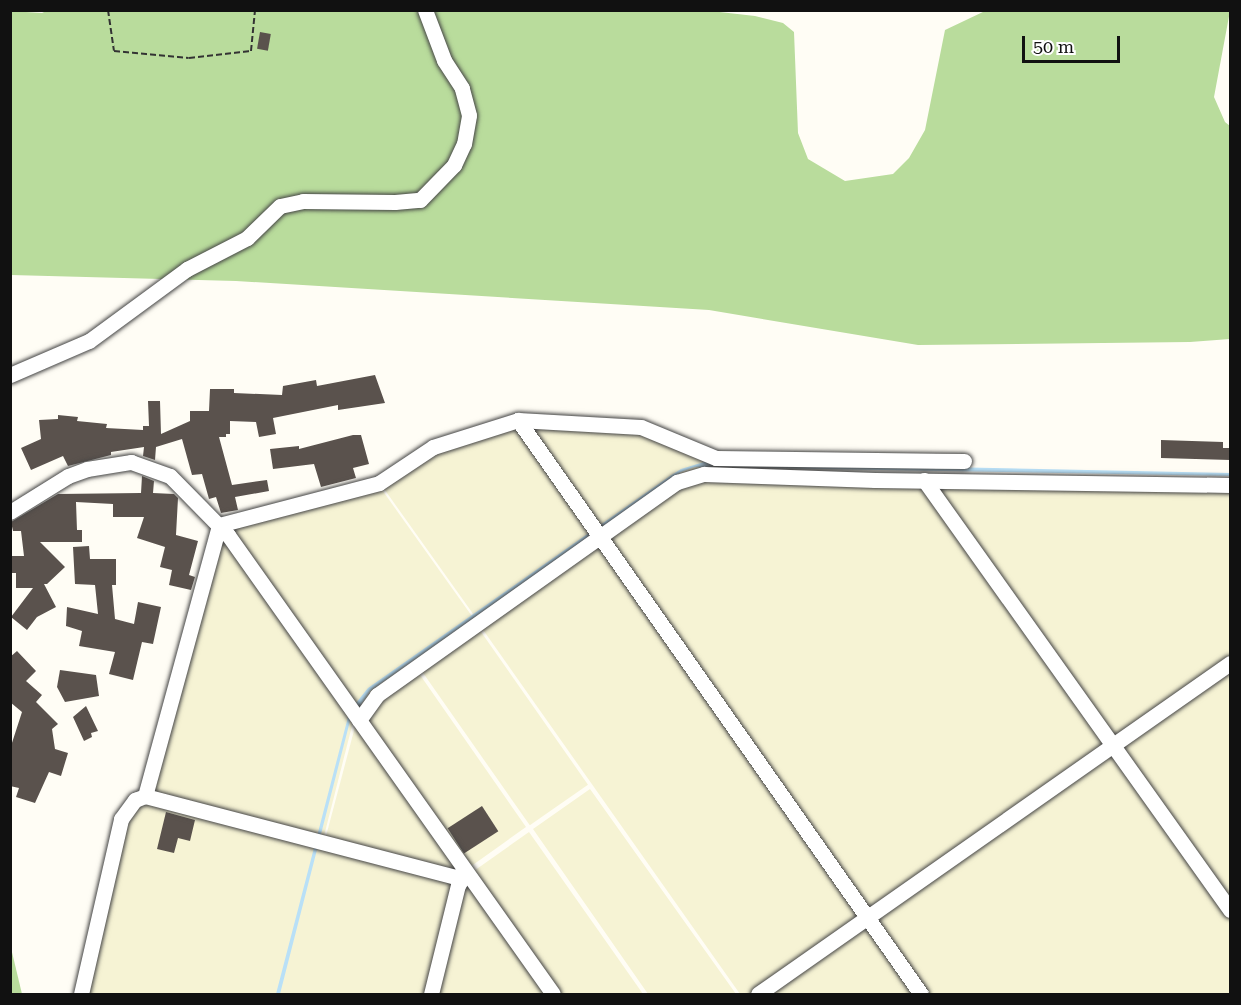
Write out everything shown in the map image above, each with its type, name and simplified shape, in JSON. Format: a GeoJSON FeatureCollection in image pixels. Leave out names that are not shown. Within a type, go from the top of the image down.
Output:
{"type":"FeatureCollection","features":[{"type":"Feature","properties":{"kind":"street"},"geometry":{"type":"LineString","coordinates":[[10,375],[88,341],[187,269],[247,238],[280,206],[303,201],[420,200],[454,165],[464,144],[469,115],[462,88],[444,60],[425,10]]}},
{"type":"Feature","properties":{"kind":"street"},"geometry":{"type":"LineString","coordinates":[[518,420],[921,994]]}},
{"type":"Feature","properties":{"kind":"street"},"geometry":{"type":"LineString","coordinates":[[219,525],[379,483],[433,447],[518,420],[641,426],[716,458],[964,461]]}},
{"type":"Feature","properties":{"kind":"street"},"geometry":{"type":"LineString","coordinates":[[10,512],[68,476],[87,469],[132,462],[170,476],[219,525],[552,994]]}},
{"type":"Feature","properties":{"kind":"street"},"geometry":{"type":"LineString","coordinates":[[359,720],[376,695],[677,482],[704,474],[1230,485]]}},
{"type":"Feature","properties":{"kind":"street"},"geometry":{"type":"LineString","coordinates":[[924,480],[1230,910]]}},
{"type":"Feature","properties":{"kind":"street"},"geometry":{"type":"LineString","coordinates":[[145,796],[219,525]]}},
{"type":"Feature","properties":{"kind":"street"},"geometry":{"type":"LineString","coordinates":[[758,994],[1230,663]]}},
{"type":"Feature","properties":{"kind":"street"},"geometry":{"type":"LineString","coordinates":[[81,994],[121,819],[135,800],[145,796],[455,877],[466,873]]}},
{"type":"Feature","properties":{"kind":"street"},"geometry":{"type":"LineString","coordinates":[[431,994],[458,885],[466,873]]}},
{"type":"Feature","properties":{"kind":"path"},"geometry":{"type":"LineString","coordinates":[[108,10],[114,51],[189,58],[251,51],[255,10]]}},
{"type":"Feature","properties":{"kind":"shaded area"},"geometry":{"type":"Polygon","coordinates":[[[528,423],[638,429],[710,459],[706,468],[599,532],[528,423]]]}},
{"type":"Feature","properties":{"kind":"shaded area"},"geometry":{"type":"Polygon","coordinates":[[[513,426],[596,534],[476,618],[382,486],[430,452],[513,426]]]}},
{"type":"Feature","properties":{"kind":"shaded area"},"geometry":{"type":"Polygon","coordinates":[[[702,479],[921,484],[1107,741],[871,911],[605,540],[683,485],[702,479]]]}},
{"type":"Feature","properties":{"kind":"shaded area"},"geometry":{"type":"Polygon","coordinates":[[[934,485],[1230,491],[1230,659],[1117,740],[934,485]]]}},
{"type":"Feature","properties":{"kind":"shaded area"},"geometry":{"type":"Polygon","coordinates":[[[380,487],[474,619],[358,714],[229,524],[380,487]]]}},
{"type":"Feature","properties":{"kind":"shaded area"},"geometry":{"type":"Polygon","coordinates":[[[219,534],[354,718],[323,840],[149,794],[219,534]]]}},
{"type":"Feature","properties":{"kind":"shaded area"},"geometry":{"type":"Polygon","coordinates":[[[601,543],[863,915],[754,994],[740,994],[481,627],[601,543]]]}},
{"type":"Feature","properties":{"kind":"shaded area"},"geometry":{"type":"Polygon","coordinates":[[[479,629],[588,785],[530,825],[421,670],[479,629]]]}},
{"type":"Feature","properties":{"kind":"shaded area"},"geometry":{"type":"Polygon","coordinates":[[[1230,664],[1230,906],[1119,749],[1230,664]]]}},
{"type":"Feature","properties":{"kind":"shaded area"},"geometry":{"type":"Polygon","coordinates":[[[418,672],[526,827],[470,867],[364,722],[375,705],[418,672]]]}},
{"type":"Feature","properties":{"kind":"shaded area"},"geometry":{"type":"Polygon","coordinates":[[[356,723],[459,873],[325,840],[356,723]]]}},
{"type":"Feature","properties":{"kind":"shaded area"},"geometry":{"type":"Polygon","coordinates":[[[1108,750],[1230,914],[1230,994],[925,994],[873,916],[1108,750]]]}},
{"type":"Feature","properties":{"kind":"shaded area"},"geometry":{"type":"Polygon","coordinates":[[[590,789],[736,994],[648,994],[533,829],[590,789]]]}},
{"type":"Feature","properties":{"kind":"shaded area"},"geometry":{"type":"Polygon","coordinates":[[[142,800],[455,880],[428,994],[87,994],[123,825],[142,800]]]}},
{"type":"Feature","properties":{"kind":"shaded area"},"geometry":{"type":"Polygon","coordinates":[[[529,832],[643,994],[556,994],[471,873],[529,832]]]}},
{"type":"Feature","properties":{"kind":"shaded area"},"geometry":{"type":"Polygon","coordinates":[[[468,883],[548,994],[432,994],[459,887],[468,883]]]}},
{"type":"Feature","properties":{"kind":"shaded area"},"geometry":{"type":"Polygon","coordinates":[[[866,922],[920,994],[761,994],[866,922]]]}},
{"type":"Feature","properties":{"kind":"green space"},"geometry":{"type":"Polygon","coordinates":[[[48,10],[702,10],[755,16],[783,23],[794,32],[798,133],[808,159],[845,181],[893,174],[909,158],[925,130],[945,30],[985,11],[1230,11],[1214,97],[1225,122],[1230,126],[1230,339],[1190,342],[918,345],[709,310],[236,281],[11,275],[10,11],[42,13],[48,10]]]}},
{"type":"Feature","properties":{"kind":"green space"},"geometry":{"type":"Polygon","coordinates":[[[11,948],[22,994],[11,994],[11,948]]]}},
{"type":"Feature","properties":{"kind":"water"},"geometry":{"type":"Polygon","coordinates":[[[704,462],[1230,473],[1230,476],[708,467],[695,467],[681,472],[370,691],[350,721],[280,994],[276,994],[348,717],[368,688],[670,476],[681,469],[704,462]]]}},
{"type":"Feature","properties":{"kind":"building"},"geometry":{"type":"Polygon","coordinates":[[[260,32],[271,34],[268,51],[257,49],[260,32]]]}},
{"type":"Feature","properties":{"kind":"building"},"geometry":{"type":"Polygon","coordinates":[[[375,375],[385,403],[338,410],[338,405],[273,418],[276,434],[259,437],[256,422],[230,421],[230,434],[226,434],[226,437],[219,437],[232,485],[267,480],[269,491],[235,497],[238,510],[221,513],[216,497],[209,499],[202,474],[192,475],[182,439],[156,447],[155,460],[143,456],[144,447],[111,452],[111,455],[68,466],[63,456],[31,470],[21,448],[41,439],[39,420],[58,419],[58,415],[78,417],[77,421],[107,424],[106,428],[143,430],[143,426],[149,426],[148,401],[160,401],[161,434],[190,421],[190,411],[209,411],[210,389],[234,389],[234,393],[282,395],[283,386],[316,380],[317,386],[375,375]]]}},
{"type":"Feature","properties":{"kind":"building"},"geometry":{"type":"Polygon","coordinates":[[[361,435],[369,464],[353,468],[356,478],[321,487],[314,464],[273,469],[270,449],[299,446],[299,449],[361,435]]]}},
{"type":"Feature","properties":{"kind":"building"},"geometry":{"type":"Polygon","coordinates":[[[1161,440],[1223,442],[1223,448],[1230,448],[1230,460],[1161,458],[1161,440]]]}},
{"type":"Feature","properties":{"kind":"building"},"geometry":{"type":"Polygon","coordinates":[[[142,476],[154,481],[153,493],[174,494],[178,498],[176,535],[198,541],[189,575],[195,577],[191,590],[169,585],[172,570],[160,567],[165,547],[137,538],[144,517],[113,517],[113,504],[76,502],[77,530],[82,530],[82,542],[40,542],[65,567],[47,584],[44,584],[56,607],[37,617],[27,630],[11,617],[33,588],[16,588],[16,573],[10,573],[10,556],[24,556],[21,531],[13,531],[11,522],[58,494],[141,493],[142,476]]]}},
{"type":"Feature","properties":{"kind":"building"},"geometry":{"type":"Polygon","coordinates":[[[89,546],[90,559],[116,559],[116,585],[112,585],[115,619],[134,624],[138,602],[161,607],[153,644],[142,642],[133,680],[109,674],[115,652],[79,646],[82,631],[66,626],[67,607],[98,614],[95,585],[75,584],[73,547],[89,546]]]}},
{"type":"Feature","properties":{"kind":"building"},"geometry":{"type":"Polygon","coordinates":[[[17,651],[36,671],[26,681],[42,695],[36,702],[58,724],[52,729],[55,749],[68,753],[61,776],[49,772],[35,803],[16,797],[19,788],[10,786],[10,749],[22,712],[10,702],[10,657],[17,651]]]}},
{"type":"Feature","properties":{"kind":"building"},"geometry":{"type":"Polygon","coordinates":[[[60,670],[96,675],[99,696],[65,702],[57,687],[60,670]]]}},
{"type":"Feature","properties":{"kind":"building"},"geometry":{"type":"Polygon","coordinates":[[[86,706],[98,731],[91,733],[92,737],[84,741],[73,717],[86,706]]]}},
{"type":"Feature","properties":{"kind":"building"},"geometry":{"type":"Polygon","coordinates":[[[482,806],[498,831],[464,853],[448,828],[482,806]]]}},
{"type":"Feature","properties":{"kind":"building"},"geometry":{"type":"Polygon","coordinates":[[[166,812],[195,820],[190,841],[178,838],[174,853],[157,849],[166,812]]]}}]}
